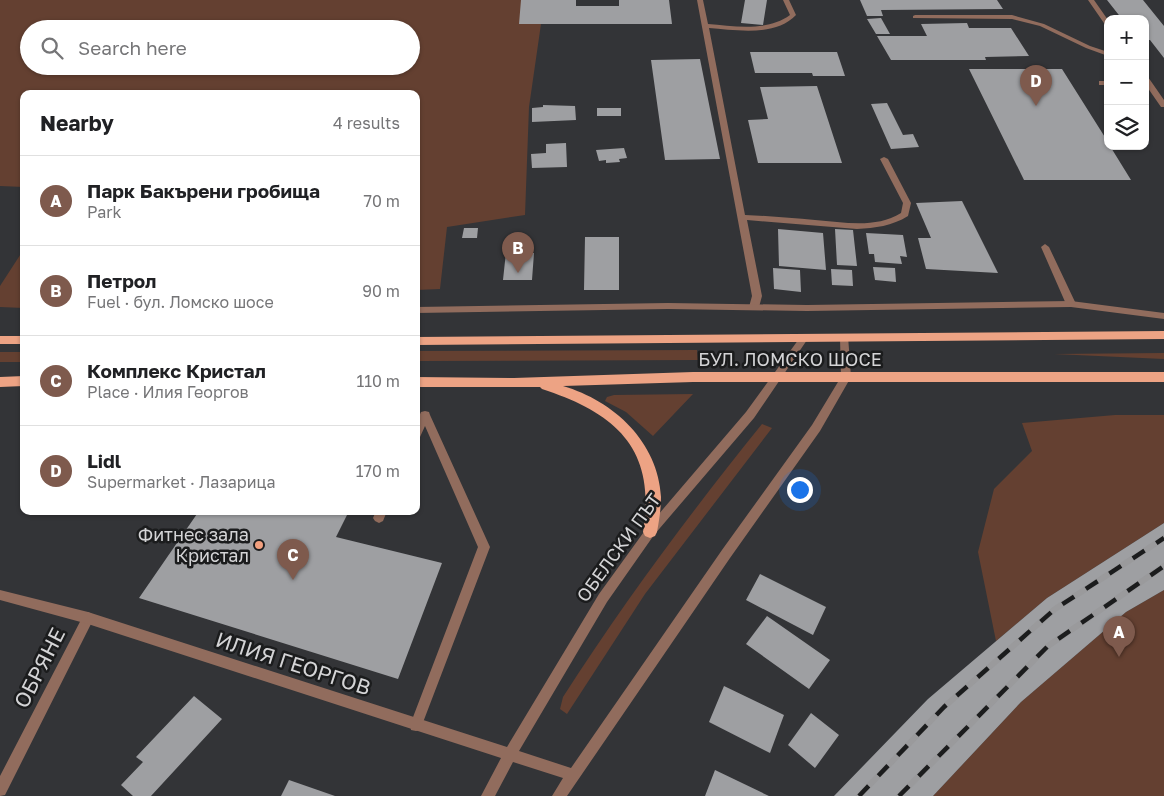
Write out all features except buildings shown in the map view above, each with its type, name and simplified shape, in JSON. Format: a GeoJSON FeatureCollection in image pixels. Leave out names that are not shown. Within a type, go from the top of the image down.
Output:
{"type":"FeatureCollection","features":[{"type":"Feature","properties":{"kind":"main road","name":"БУЛ. ЛОМСКО ШОСЕ"},"geometry":{"type":"LineString","coordinates":[[420,341],[1164,335]]}},
{"type":"Feature","properties":{"kind":"main road"},"geometry":{"type":"LineString","coordinates":[[0,340],[20,340]]}},
{"type":"Feature","properties":{"kind":"main road","name":"БУЛ. ЛОМСКО ШОСЕ"},"geometry":{"type":"LineString","coordinates":[[420,382],[514,383],[693,377],[1164,377]]}},
{"type":"Feature","properties":{"kind":"main road"},"geometry":{"type":"LineString","coordinates":[[0,382],[20,382]]}},
{"type":"Feature","properties":{"kind":"main road"},"geometry":{"type":"LineString","coordinates":[[514,383],[548,386],[579,396],[608,413],[620,423],[639,448],[651,478],[654,511],[650,532]]}},
{"type":"Feature","properties":{"kind":"street"},"geometry":{"type":"LineString","coordinates":[[700,0],[757,296],[754,307]]}},
{"type":"Feature","properties":{"kind":"street"},"geometry":{"type":"LineString","coordinates":[[705,26],[768,27],[785,23],[793,15],[786,0]]}},
{"type":"Feature","properties":{"kind":"street"},"geometry":{"type":"LineString","coordinates":[[1091,0],[1104,19]]}},
{"type":"Feature","properties":{"kind":"street"},"geometry":{"type":"LineString","coordinates":[[915,17],[1012,16],[1042,25],[1104,53]]}},
{"type":"Feature","properties":{"kind":"street"},"geometry":{"type":"LineString","coordinates":[[1149,85],[1164,106]]}},
{"type":"Feature","properties":{"kind":"street"},"geometry":{"type":"LineString","coordinates":[[742,217],[857,226],[876,226],[893,222],[905,214],[907,203],[884,159]]}},
{"type":"Feature","properties":{"kind":"street"},"geometry":{"type":"LineString","coordinates":[[1045,247],[1071,304]]}},
{"type":"Feature","properties":{"kind":"street"},"geometry":{"type":"LineString","coordinates":[[420,310],[668,306],[807,308],[1071,304],[1164,316]]}},
{"type":"Feature","properties":{"kind":"street","name":"ОБЕЛСКИ ПЪТ"},"geometry":{"type":"LineString","coordinates":[[488,796],[509,756],[603,598],[650,532],[750,415],[778,378],[804,338]]}},
{"type":"Feature","properties":{"kind":"street"},"geometry":{"type":"LineString","coordinates":[[559,796],[726,554],[802,450],[846,377],[845,338]]}},
{"type":"Feature","properties":{"kind":"street"},"geometry":{"type":"LineString","coordinates":[[416,725],[484,547],[425,415],[420,426]]}},
{"type":"Feature","properties":{"kind":"street","name":"ИЛИЯ ГЕОРГОВ"},"geometry":{"type":"LineString","coordinates":[[0,595],[88,618],[509,756],[573,775]]}},
{"type":"Feature","properties":{"kind":"street","name":"ОБРЯНЕ"},"geometry":{"type":"LineString","coordinates":[[0,790],[88,618]]}},
{"type":"Feature","properties":{"kind":"shaded area"},"geometry":{"type":"Polygon","coordinates":[[[0,0],[536,0],[534,24],[541,24],[529,107],[525,215],[447,227],[440,289],[420,290],[420,90],[20,90],[20,187],[0,186],[0,0]]]}},
{"type":"Feature","properties":{"kind":"shaded area"},"geometry":{"type":"Polygon","coordinates":[[[20,255],[20,308],[0,307],[0,286],[20,255]]]}},
{"type":"Feature","properties":{"kind":"shaded area"},"geometry":{"type":"Polygon","coordinates":[[[697,350],[698,360],[420,361],[420,351],[697,350]]]}},
{"type":"Feature","properties":{"kind":"shaded area"},"geometry":{"type":"Polygon","coordinates":[[[0,352],[20,352],[20,362],[0,362],[0,352]]]}},
{"type":"Feature","properties":{"kind":"shaded area"},"geometry":{"type":"Polygon","coordinates":[[[1164,353],[1164,359],[1054,354],[1164,353]]]}},
{"type":"Feature","properties":{"kind":"shaded area"},"geometry":{"type":"Polygon","coordinates":[[[693,394],[653,436],[626,412],[605,401],[607,397],[614,395],[693,394]]]}},
{"type":"Feature","properties":{"kind":"shaded area"},"geometry":{"type":"Polygon","coordinates":[[[1115,415],[1164,415],[1164,523],[1047,598],[996,641],[978,552],[994,489],[1032,451],[1022,423],[1115,415]]]}},
{"type":"Feature","properties":{"kind":"shaded area"},"geometry":{"type":"Polygon","coordinates":[[[762,424],[772,428],[645,594],[567,714],[560,709],[563,697],[586,662],[659,558],[762,424]]]}},
{"type":"Feature","properties":{"kind":"shaded area"},"geometry":{"type":"Polygon","coordinates":[[[1164,590],[1164,796],[933,796],[1021,702],[1126,612],[1164,590]]]}},
{"type":"Feature","properties":{"kind":"railway"},"geometry":{"type":"LineString","coordinates":[[859,796],[944,707],[1055,609],[1164,538]]}},
{"type":"Feature","properties":{"kind":"railway"},"geometry":{"type":"LineString","coordinates":[[899,796],[1048,646],[1164,566]]}},
{"type":"Feature","properties":{"kind":"place","name":"Lidl"},"geometry":{"type":"Point","coordinates":[1036,106]}},
{"type":"Feature","properties":{"kind":"place","name":"Петрол"},"geometry":{"type":"Point","coordinates":[518,273]}},
{"type":"Feature","properties":{"kind":"place","name":"Фитнес зала Кристал"},"geometry":{"type":"Point","coordinates":[259,545]}},
{"type":"Feature","properties":{"kind":"place","name":"Комплекс Кристал"},"geometry":{"type":"Point","coordinates":[293,580]}},
{"type":"Feature","properties":{"kind":"place","name":"Парк Бакърени гробища"},"geometry":{"type":"Point","coordinates":[1119,657]}}]}
